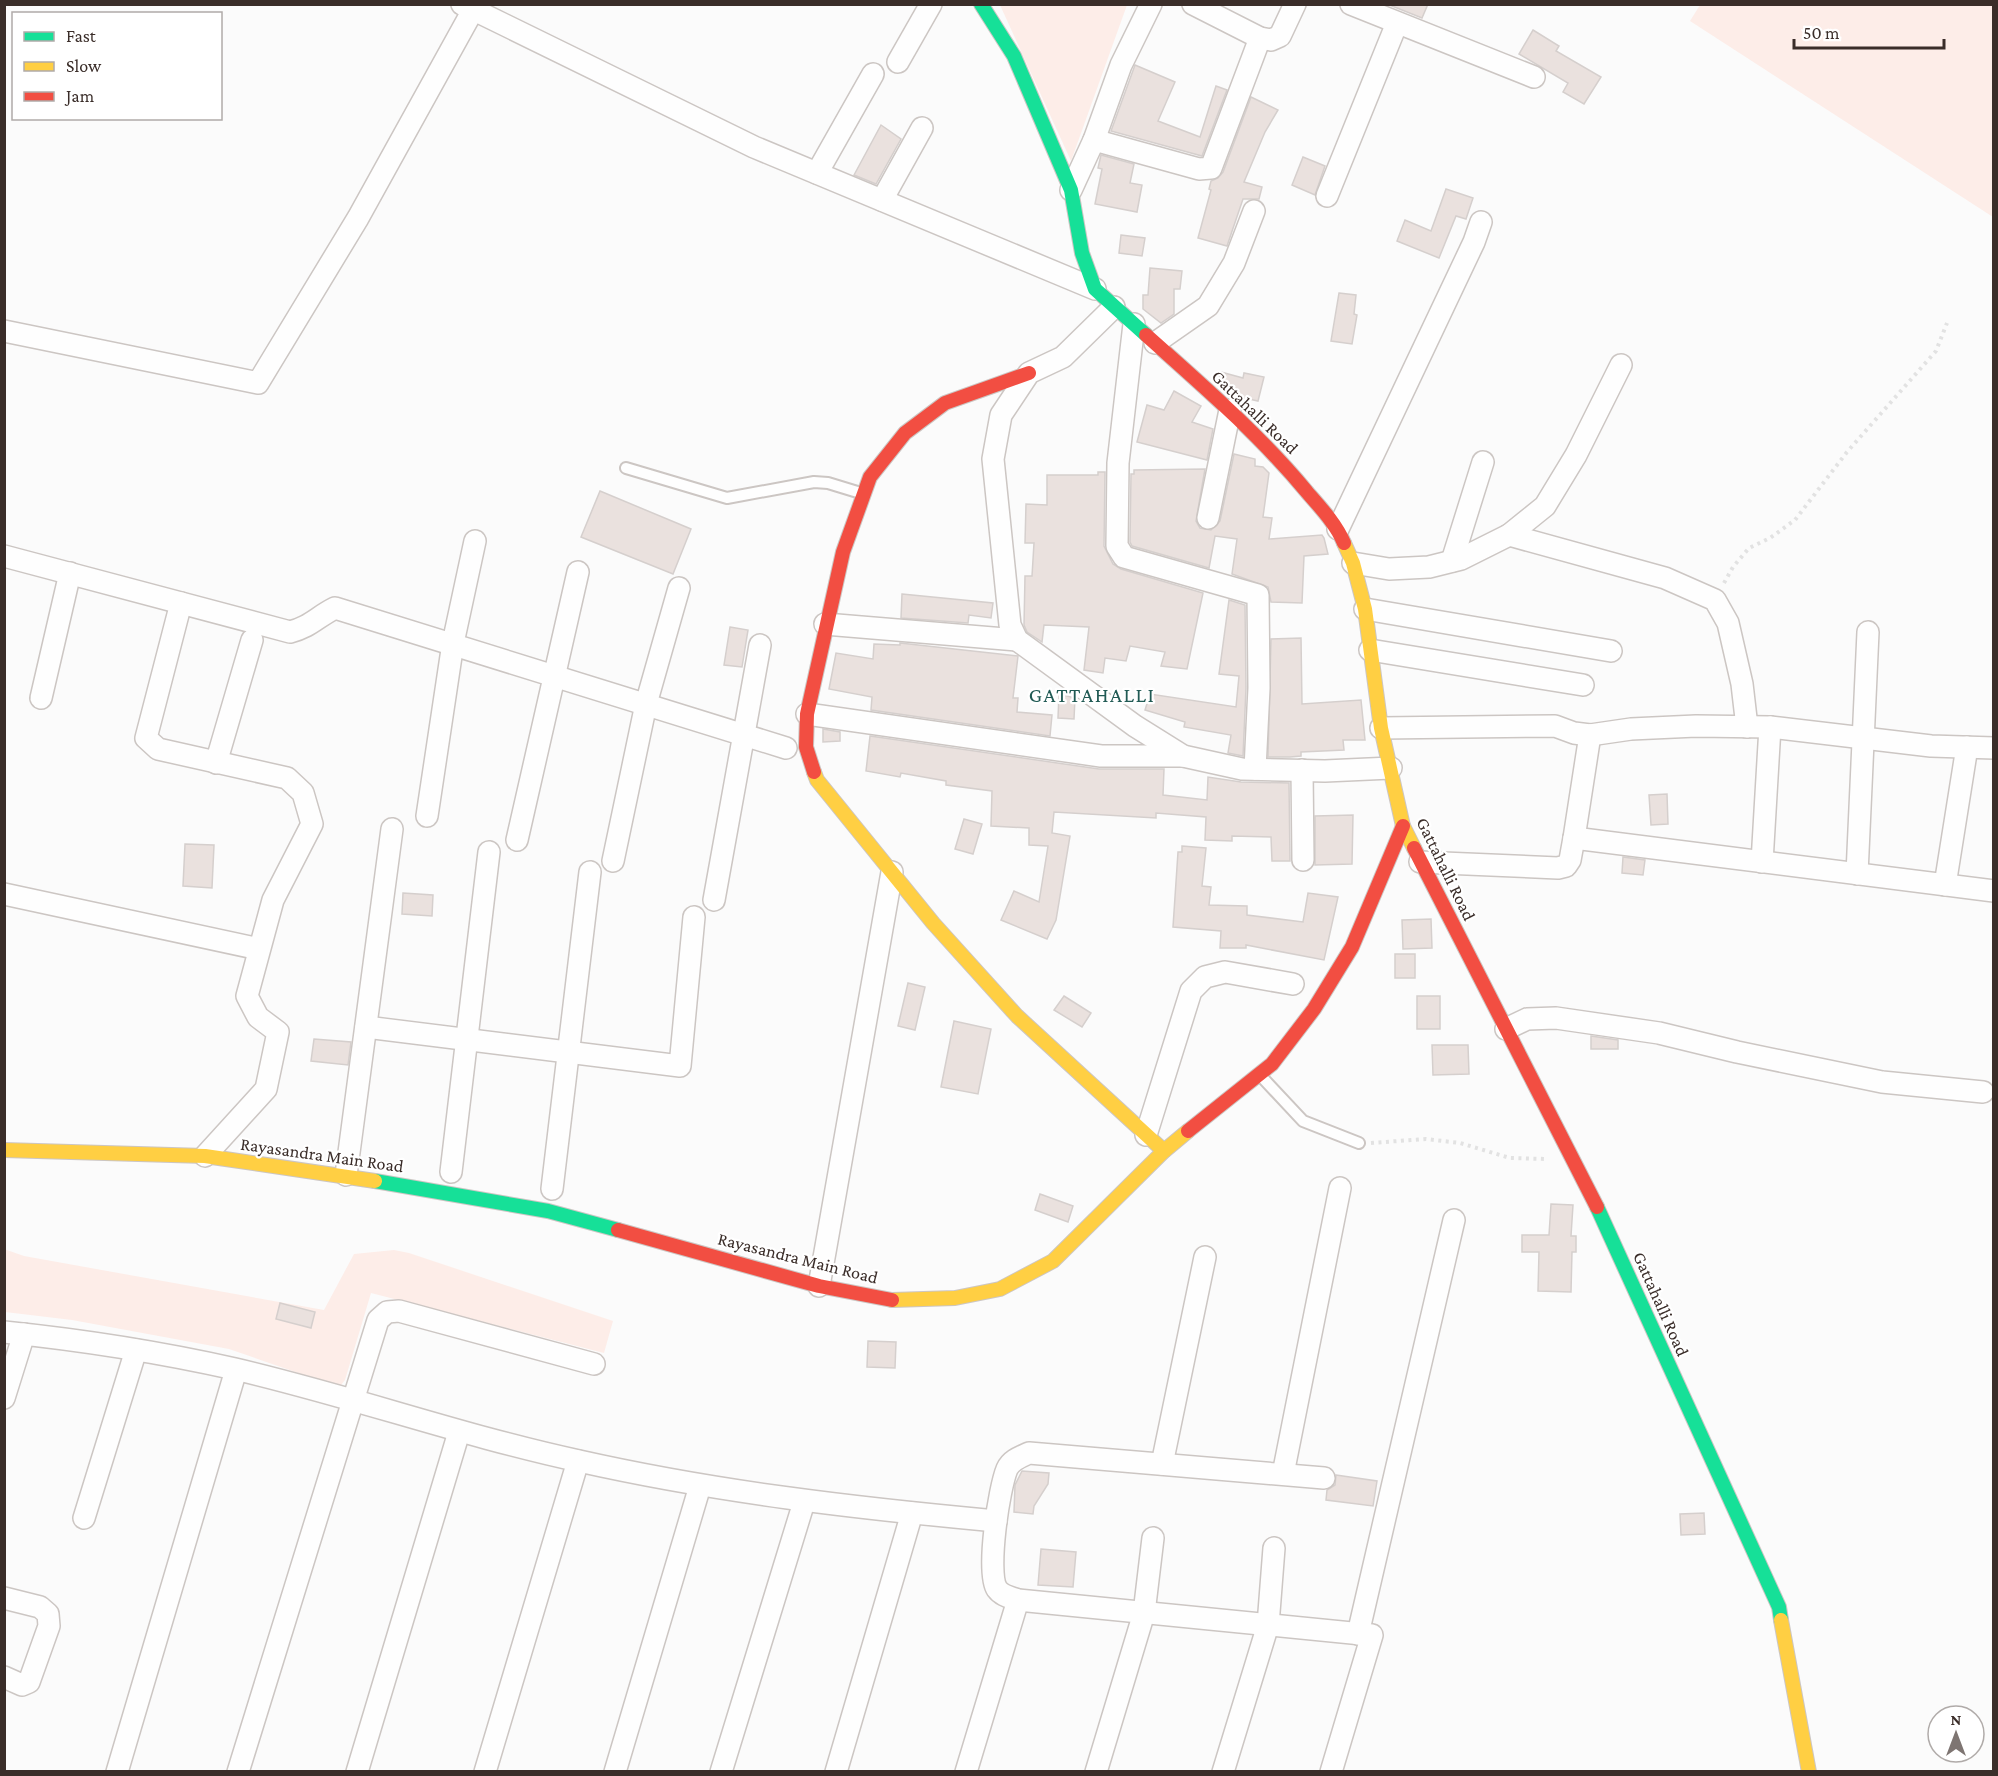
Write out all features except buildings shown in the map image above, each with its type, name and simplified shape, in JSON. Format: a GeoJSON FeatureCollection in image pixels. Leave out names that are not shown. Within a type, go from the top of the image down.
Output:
{"type":"FeatureCollection","features":[{"type":"Feature","properties":{"kind":"street"},"geometry":{"type":"LineString","coordinates":[[898,62],[931,4]]}},
{"type":"Feature","properties":{"kind":"street","name":"Gattahalli Road"},"geometry":{"type":"LineString","coordinates":[[981,4],[1014,56],[1071,190],[1082,253],[1095,289],[1230,410],[1290,471],[1338,529],[1353,563],[1365,609],[1381,728],[1403,826],[1574,1160],[1779,1607],[1809,1772]]}},
{"type":"Feature","properties":{"kind":"street"},"geometry":{"type":"LineString","coordinates":[[1071,190],[1094,140],[1122,65],[1151,4]]}},
{"type":"Feature","properties":{"kind":"street"},"geometry":{"type":"LineString","coordinates":[[1192,4],[1260,38],[1271,40],[1280,36],[1295,4]]}},
{"type":"Feature","properties":{"kind":"street"},"geometry":{"type":"LineString","coordinates":[[1351,4],[1534,77]]}},
{"type":"Feature","properties":{"kind":"street"},"geometry":{"type":"LineString","coordinates":[[4,331],[258,383],[268,371],[358,218],[467,7],[754,147],[1095,289]]}},
{"type":"Feature","properties":{"kind":"street"},"geometry":{"type":"LineString","coordinates":[[1327,196],[1398,23]]}},
{"type":"Feature","properties":{"kind":"street"},"geometry":{"type":"LineString","coordinates":[[1094,140],[1199,169],[1211,168],[1260,38]]}},
{"type":"Feature","properties":{"kind":"street"},"geometry":{"type":"LineString","coordinates":[[817,173],[873,74]]}},
{"type":"Feature","properties":{"kind":"street"},"geometry":{"type":"LineString","coordinates":[[882,200],[922,128]]}},
{"type":"Feature","properties":{"kind":"street"},"geometry":{"type":"LineString","coordinates":[[1155,343],[1209,306],[1234,263],[1254,211]]}},
{"type":"Feature","properties":{"kind":"street"},"geometry":{"type":"LineString","coordinates":[[1338,529],[1474,242],[1481,222]]}},
{"type":"Feature","properties":{"kind":"street"},"geometry":{"type":"LineString","coordinates":[[1114,307],[1063,357],[1029,373],[945,403],[905,433],[870,477],[843,552],[825,624],[807,714],[806,747],[817,780],[933,923],[1017,1016],[1164,1151]]}},
{"type":"Feature","properties":{"kind":"street"},"geometry":{"type":"LineString","coordinates":[[1134,324],[1118,463],[1117,546],[1124,557],[1258,595],[1259,688],[1255,769]]}},
{"type":"Feature","properties":{"kind":"street"},"geometry":{"type":"LineString","coordinates":[[1353,563],[1389,569],[1429,567],[1452,561],[1509,535],[1545,506],[1587,435],[1622,365]]}},
{"type":"Feature","properties":{"kind":"street"},"geometry":{"type":"LineString","coordinates":[[1029,373],[1001,415],[993,459],[1010,625],[1017,640],[1135,726],[1183,756]]}},
{"type":"Feature","properties":{"kind":"street"},"geometry":{"type":"LineString","coordinates":[[1208,518],[1230,410]]}},
{"type":"Feature","properties":{"kind":"street"},"geometry":{"type":"LineString","coordinates":[[1452,561],[1482,462]]}},
{"type":"Feature","properties":{"kind":"street"},"geometry":{"type":"LineString","coordinates":[[1509,535],[1665,578],[1715,600],[1728,623],[1742,684],[1747,727]]}},
{"type":"Feature","properties":{"kind":"street"},"geometry":{"type":"LineString","coordinates":[[427,816],[453,643],[475,541]]}},
{"type":"Feature","properties":{"kind":"street"},"geometry":{"type":"LineString","coordinates":[[4,556],[290,632],[308,628],[323,614],[335,608],[786,748]]}},
{"type":"Feature","properties":{"kind":"street"},"geometry":{"type":"LineString","coordinates":[[517,840],[578,572]]}},
{"type":"Feature","properties":{"kind":"street"},"geometry":{"type":"LineString","coordinates":[[41,698],[70,573]]}},
{"type":"Feature","properties":{"kind":"street"},"geometry":{"type":"LineString","coordinates":[[613,861],[646,704],[679,588]]}},
{"type":"Feature","properties":{"kind":"street"},"geometry":{"type":"LineString","coordinates":[[181,603],[146,738],[158,749],[287,778],[303,793],[312,824],[273,900],[247,996],[258,1017],[278,1032],[266,1089],[205,1156]]}},
{"type":"Feature","properties":{"kind":"street"},"geometry":{"type":"LineString","coordinates":[[1365,609],[1611,651]]}},
{"type":"Feature","properties":{"kind":"street"},"geometry":{"type":"LineString","coordinates":[[825,624],[1017,640]]}},
{"type":"Feature","properties":{"kind":"street"},"geometry":{"type":"LineString","coordinates":[[1857,874],[1868,632]]}},
{"type":"Feature","properties":{"kind":"street"},"geometry":{"type":"LineString","coordinates":[[216,763],[252,640]]}},
{"type":"Feature","properties":{"kind":"street"},"geometry":{"type":"LineString","coordinates":[[714,900],[760,645]]}},
{"type":"Feature","properties":{"kind":"street"},"geometry":{"type":"LineString","coordinates":[[1370,650],[1583,685]]}},
{"type":"Feature","properties":{"kind":"street"},"geometry":{"type":"LineString","coordinates":[[807,714],[1101,756],[1183,756],[1255,769],[1391,768]]}},
{"type":"Feature","properties":{"kind":"street"},"geometry":{"type":"LineString","coordinates":[[1381,728],[1555,726],[1574,733],[1590,735],[1631,729],[1770,727],[1931,746],[1994,748]]}},
{"type":"Feature","properties":{"kind":"street"},"geometry":{"type":"LineString","coordinates":[[1762,862],[1770,727]]}},
{"type":"Feature","properties":{"kind":"street"},"geometry":{"type":"LineString","coordinates":[[1420,862],[1558,868],[1566,866],[1570,860],[1590,735]]}},
{"type":"Feature","properties":{"kind":"street"},"geometry":{"type":"LineString","coordinates":[[1945,885],[1967,747]]}},
{"type":"Feature","properties":{"kind":"street"},"geometry":{"type":"LineString","coordinates":[[1302,770],[1303,860]]}},
{"type":"Feature","properties":{"kind":"street","name":"Rayasandra Main Road"},"geometry":{"type":"LineString","coordinates":[[4,1150],[205,1156],[346,1175],[548,1211],[819,1286],[899,1301],[955,1298],[1000,1289],[1053,1261],[1164,1151],[1272,1064],[1314,1009],[1352,947],[1403,826]]}},
{"type":"Feature","properties":{"kind":"street"},"geometry":{"type":"LineString","coordinates":[[346,1175],[392,829]]}},
{"type":"Feature","properties":{"kind":"street"},"geometry":{"type":"LineString","coordinates":[[1574,838],[1994,891]]}},
{"type":"Feature","properties":{"kind":"street"},"geometry":{"type":"LineString","coordinates":[[451,1172],[489,852]]}},
{"type":"Feature","properties":{"kind":"street"},"geometry":{"type":"LineString","coordinates":[[552,1189],[590,872]]}},
{"type":"Feature","properties":{"kind":"street"},"geometry":{"type":"LineString","coordinates":[[819,1286],[892,872]]}},
{"type":"Feature","properties":{"kind":"street"},"geometry":{"type":"LineString","coordinates":[[4,894],[259,949]]}},
{"type":"Feature","properties":{"kind":"street"},"geometry":{"type":"LineString","coordinates":[[366,1027],[680,1066],[694,917]]}},
{"type":"Feature","properties":{"kind":"street"},"geometry":{"type":"LineString","coordinates":[[1146,1135],[1191,991],[1205,977],[1226,972],[1293,984]]}},
{"type":"Feature","properties":{"kind":"street"},"geometry":{"type":"LineString","coordinates":[[1506,1029],[1527,1019],[1556,1018],[1659,1033],[1737,1052],[1882,1082],[1983,1092]]}},
{"type":"Feature","properties":{"kind":"street"},"geometry":{"type":"LineString","coordinates":[[1283,1474],[1340,1188]]}},
{"type":"Feature","properties":{"kind":"street"},"geometry":{"type":"LineString","coordinates":[[1358,1634],[1454,1220]]}},
{"type":"Feature","properties":{"kind":"street"},"geometry":{"type":"LineString","coordinates":[[1162,1464],[1205,1257]]}},
{"type":"Feature","properties":{"kind":"street"},"geometry":{"type":"LineString","coordinates":[[238,1772],[351,1401],[378,1320],[387,1312],[399,1311],[594,1364]]}},
{"type":"Feature","properties":{"kind":"street"},"geometry":{"type":"LineString","coordinates":[[4,1398],[14,1333],[136,1350],[236,1370],[459,1432],[578,1461],[700,1486],[804,1502],[996,1521]]}},
{"type":"Feature","properties":{"kind":"street"},"geometry":{"type":"LineString","coordinates":[[84,1518],[136,1350]]}},
{"type":"Feature","properties":{"kind":"street"},"geometry":{"type":"LineString","coordinates":[[117,1772],[236,1370]]}},
{"type":"Feature","properties":{"kind":"street"},"geometry":{"type":"LineString","coordinates":[[357,1772],[459,1432]]}},
{"type":"Feature","properties":{"kind":"street"},"geometry":{"type":"LineString","coordinates":[[1324,1478],[1029,1453],[1014,1459],[1007,1468],[996,1521],[992,1571],[996,1588],[1003,1595],[1017,1600],[1372,1635],[1331,1772]]}},
{"type":"Feature","properties":{"kind":"street"},"geometry":{"type":"LineString","coordinates":[[485,1772],[578,1461]]}},
{"type":"Feature","properties":{"kind":"street"},"geometry":{"type":"LineString","coordinates":[[615,1772],[700,1486]]}},
{"type":"Feature","properties":{"kind":"street"},"geometry":{"type":"LineString","coordinates":[[721,1772],[804,1502]]}},
{"type":"Feature","properties":{"kind":"street"},"geometry":{"type":"LineString","coordinates":[[836,1772],[912,1513]]}},
{"type":"Feature","properties":{"kind":"street"},"geometry":{"type":"LineString","coordinates":[[1096,1772],[1144,1613],[1153,1538]]}},
{"type":"Feature","properties":{"kind":"street"},"geometry":{"type":"LineString","coordinates":[[1223,1772],[1268,1625],[1274,1548]]}},
{"type":"Feature","properties":{"kind":"street"},"geometry":{"type":"LineString","coordinates":[[4,1598],[40,1607],[48,1614],[49,1626],[29,1682],[22,1685],[4,1677]]}},
{"type":"Feature","properties":{"kind":"street"},"geometry":{"type":"LineString","coordinates":[[966,1772],[1017,1600]]}},
{"type":"Feature","properties":{"kind":"lane"},"geometry":{"type":"LineString","coordinates":[[626,468],[728,498],[814,482],[864,494]]}},
{"type":"Feature","properties":{"kind":"lane"},"geometry":{"type":"LineString","coordinates":[[1259,1074],[1303,1121],[1359,1143]]}},
{"type":"Feature","properties":{"kind":"path"},"geometry":{"type":"LineString","coordinates":[[1715,600],[1733,567],[1749,548],[1770,538],[1795,520],[1847,452],[1936,351],[1947,323]]}},
{"type":"Feature","properties":{"kind":"path"},"geometry":{"type":"LineString","coordinates":[[1359,1143],[1426,1139],[1460,1143],[1510,1158],[1574,1160]]}},
{"type":"Feature","properties":{"kind":"shaded area"},"geometry":{"type":"Polygon","coordinates":[[[1000,5],[1127,5],[1071,161],[1000,5]]]}},
{"type":"Feature","properties":{"kind":"shaded area"},"geometry":{"type":"Polygon","coordinates":[[[1700,5],[1993,5],[1993,217],[1690,21],[1700,5]]]}},
{"type":"Feature","properties":{"kind":"shaded area"},"geometry":{"type":"Polygon","coordinates":[[[4,1249],[24,1256],[324,1310],[354,1254],[394,1250],[613,1321],[604,1353],[371,1293],[345,1380],[341,1385],[333,1385],[229,1349],[72,1320],[5,1312],[4,1249]]]}},
{"type":"Feature","properties":{"kind":"traffic: fast"},"geometry":{"type":"LineString","coordinates":[[981,4],[1014,56],[1071,190],[1082,253],[1095,289],[1146,335]]}},
{"type":"Feature","properties":{"kind":"traffic: fast"},"geometry":{"type":"LineString","coordinates":[[375,1181],[548,1211],[618,1230]]}},
{"type":"Feature","properties":{"kind":"traffic: fast"},"geometry":{"type":"LineString","coordinates":[[1597,1207],[1779,1607],[1781,1620]]}},
{"type":"Feature","properties":{"kind":"traffic: slow"},"geometry":{"type":"LineString","coordinates":[[1344,543],[1353,563],[1365,609],[1381,728],[1403,826],[1414,848]]}},
{"type":"Feature","properties":{"kind":"traffic: slow"},"geometry":{"type":"LineString","coordinates":[[814,772],[817,780],[933,923],[1017,1016],[1164,1151]]}},
{"type":"Feature","properties":{"kind":"traffic: slow"},"geometry":{"type":"LineString","coordinates":[[892,1300],[955,1298],[1000,1289],[1053,1261],[1164,1151],[1188,1131]]}},
{"type":"Feature","properties":{"kind":"traffic: slow"},"geometry":{"type":"LineString","coordinates":[[4,1150],[205,1156],[375,1181]]}},
{"type":"Feature","properties":{"kind":"traffic: slow"},"geometry":{"type":"LineString","coordinates":[[1781,1620],[1809,1772]]}},
{"type":"Feature","properties":{"kind":"traffic: jam"},"geometry":{"type":"LineString","coordinates":[[1146,335],[1230,410],[1289,471],[1328,516],[1344,543]]}},
{"type":"Feature","properties":{"kind":"traffic: jam"},"geometry":{"type":"LineString","coordinates":[[814,772],[806,747],[807,714],[843,552],[870,477],[905,433],[945,403],[1029,373]]}},
{"type":"Feature","properties":{"kind":"traffic: jam"},"geometry":{"type":"LineString","coordinates":[[1188,1131],[1272,1064],[1314,1009],[1352,947],[1403,826]]}},
{"type":"Feature","properties":{"kind":"traffic: jam"},"geometry":{"type":"LineString","coordinates":[[1414,848],[1597,1207]]}},
{"type":"Feature","properties":{"kind":"traffic: jam"},"geometry":{"type":"LineString","coordinates":[[618,1230],[819,1286],[892,1300]]}},
{"type":"Feature","properties":{"kind":"district","name":"GATTAHALLI"},"geometry":{"type":"Point","coordinates":[1092,695]}}]}
